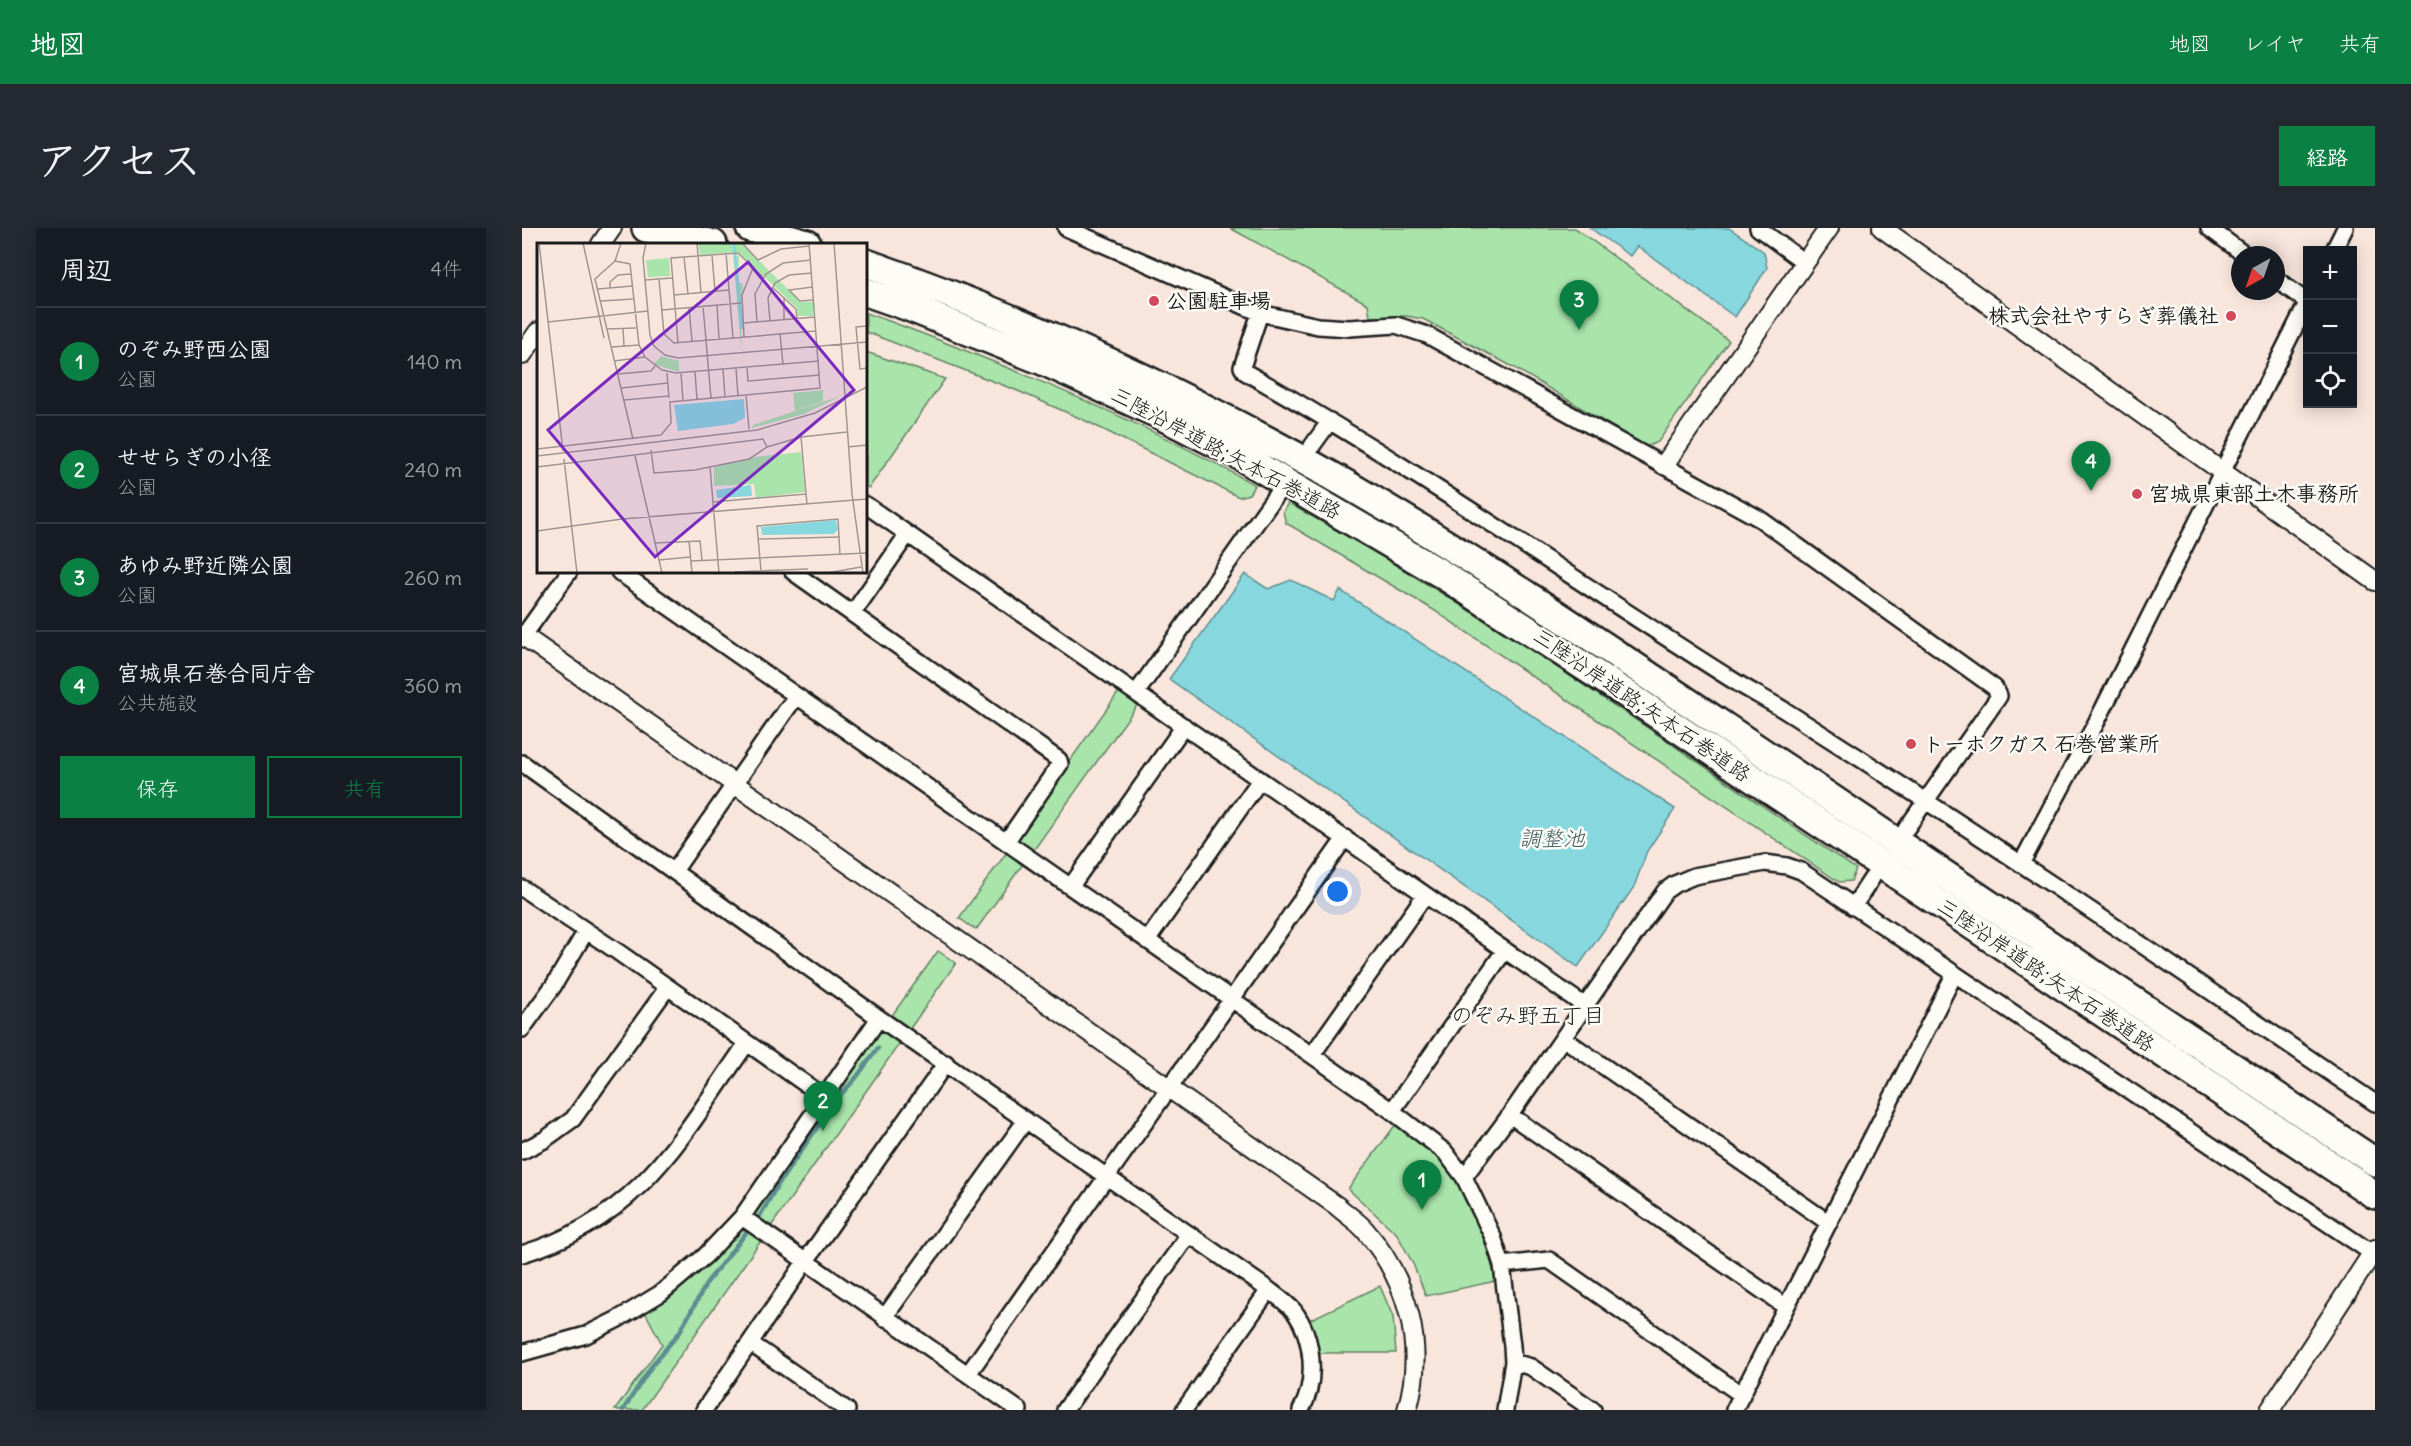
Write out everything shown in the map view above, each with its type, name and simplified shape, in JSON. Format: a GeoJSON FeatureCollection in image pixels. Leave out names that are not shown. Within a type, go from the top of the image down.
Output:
{"type":"FeatureCollection","features":[{"type":"Feature","properties":{"kind":"highway"},"geometry":{"type":"LineString","coordinates":[[646,228],[709,243]]}},
{"type":"Feature","properties":{"kind":"highway"},"geometry":{"type":"LineString","coordinates":[[750,228],[803,243]]}},
{"type":"Feature","properties":{"kind":"highway","name":"三陸沿岸道路;矢本石巻道路"},"geometry":{"type":"LineString","coordinates":[[867,263],[993,311],[1112,362],[1248,430],[1380,505],[1633,666],[2375,1162]]}},
{"type":"Feature","properties":{"kind":"highway","name":"三陸沿岸道路;矢本石巻道路"},"geometry":{"type":"LineString","coordinates":[[867,292],[1043,361],[1158,414],[1235,453],[1440,573],[1624,693],[2375,1195]]}},
{"type":"Feature","properties":{"kind":"street"},"geometry":{"type":"LineString","coordinates":[[602,243],[612,228]]}},
{"type":"Feature","properties":{"kind":"street"},"geometry":{"type":"LineString","coordinates":[[1066,228],[1260,313],[1318,326],[1349,328],[1396,325],[1417,330],[1760,519],[1995,688],[1999,696],[1906,829]]}},
{"type":"Feature","properties":{"kind":"street"},"geometry":{"type":"LineString","coordinates":[[1758,228],[1804,262]]}},
{"type":"Feature","properties":{"kind":"street"},"geometry":{"type":"LineString","coordinates":[[1664,465],[1828,228]]}},
{"type":"Feature","properties":{"kind":"street"},"geometry":{"type":"LineString","coordinates":[[1882,228],[2375,581]]}},
{"type":"Feature","properties":{"kind":"street"},"geometry":{"type":"LineString","coordinates":[[2209,228],[2233,246]]}},
{"type":"Feature","properties":{"kind":"street"},"geometry":{"type":"LineString","coordinates":[[2336,246],[2345,228]]}},
{"type":"Feature","properties":{"kind":"street"},"geometry":{"type":"LineString","coordinates":[[2285,286],[2304,300]]}},
{"type":"Feature","properties":{"kind":"street"},"geometry":{"type":"LineString","coordinates":[[2022,864],[2303,310]]}},
{"type":"Feature","properties":{"kind":"street"},"geometry":{"type":"LineString","coordinates":[[1260,313],[1242,367],[1245,372],[1330,421],[1522,542],[1733,681],[1780,708],[1925,801],[2375,1103]]}},
{"type":"Feature","properties":{"kind":"street"},"geometry":{"type":"LineString","coordinates":[[522,355],[537,333]]}},
{"type":"Feature","properties":{"kind":"street"},"geometry":{"type":"LineString","coordinates":[[1312,446],[1330,421]]}},
{"type":"Feature","properties":{"kind":"street"},"geometry":{"type":"LineString","coordinates":[[1137,692],[1276,495]]}},
{"type":"Feature","properties":{"kind":"street"},"geometry":{"type":"LineString","coordinates":[[867,506],[1585,1006]]}},
{"type":"Feature","properties":{"kind":"street"},"geometry":{"type":"LineString","coordinates":[[853,613],[907,535]]}},
{"type":"Feature","properties":{"kind":"street"},"geometry":{"type":"LineString","coordinates":[[568,573],[522,636],[1169,1087],[1337,1206],[1364,1228],[1398,1279],[1408,1307],[1414,1335],[1413,1379],[1407,1410]]}},
{"type":"Feature","properties":{"kind":"street"},"geometry":{"type":"LineString","coordinates":[[620,573],[1392,1111],[1445,1152],[1464,1177],[1483,1212],[1502,1265],[1513,1362],[1505,1410]]}},
{"type":"Feature","properties":{"kind":"street"},"geometry":{"type":"LineString","coordinates":[[794,573],[1059,760],[1059,764],[1006,842]]}},
{"type":"Feature","properties":{"kind":"street"},"geometry":{"type":"LineString","coordinates":[[674,871],[796,696]]}},
{"type":"Feature","properties":{"kind":"street"},"geometry":{"type":"LineString","coordinates":[[1071,886],[1184,726]]}},
{"type":"Feature","properties":{"kind":"street"},"geometry":{"type":"LineString","coordinates":[[522,763],[879,1018],[1269,1290],[1293,1310],[1304,1328],[1311,1368],[1307,1399],[1301,1410]]}},
{"type":"Feature","properties":{"kind":"street"},"geometry":{"type":"LineString","coordinates":[[1147,941],[1260,780]]}},
{"type":"Feature","properties":{"kind":"street"},"geometry":{"type":"LineString","coordinates":[[968,1374],[1345,838]]}},
{"type":"Feature","properties":{"kind":"street"},"geometry":{"type":"LineString","coordinates":[[1464,1177],[1510,1115],[1665,891],[1686,878],[1765,863],[1776,863],[1801,871],[1954,975],[2374,1252],[2270,1410]]}},
{"type":"Feature","properties":{"kind":"street"},"geometry":{"type":"LineString","coordinates":[[1853,907],[1872,878]]}},
{"type":"Feature","properties":{"kind":"street"},"geometry":{"type":"LineString","coordinates":[[522,888],[824,1097]]}},
{"type":"Feature","properties":{"kind":"street"},"geometry":{"type":"LineString","coordinates":[[1312,1055],[1425,895]]}},
{"type":"Feature","properties":{"kind":"street"},"geometry":{"type":"LineString","coordinates":[[522,1029],[554,984],[586,931]]}},
{"type":"Feature","properties":{"kind":"street"},"geometry":{"type":"LineString","coordinates":[[1392,1111],[1505,950]]}},
{"type":"Feature","properties":{"kind":"street"},"geometry":{"type":"LineString","coordinates":[[1734,1410],[1954,975]]}},
{"type":"Feature","properties":{"kind":"street"},"geometry":{"type":"LineString","coordinates":[[522,1151],[544,1140],[573,1119],[668,988]]}},
{"type":"Feature","properties":{"kind":"street"},"geometry":{"type":"LineString","coordinates":[[522,1353],[586,1335],[639,1306],[692,1268],[742,1217],[879,1018]]}},
{"type":"Feature","properties":{"kind":"street"},"geometry":{"type":"LineString","coordinates":[[1563,1038],[1829,1222]]}},
{"type":"Feature","properties":{"kind":"street"},"geometry":{"type":"LineString","coordinates":[[522,1254],[583,1229],[609,1213],[638,1189],[665,1160],[747,1043]]}},
{"type":"Feature","properties":{"kind":"street"},"geometry":{"type":"LineString","coordinates":[[704,1410],[805,1262],[946,1063]]}},
{"type":"Feature","properties":{"kind":"street"},"geometry":{"type":"LineString","coordinates":[[1510,1115],[1786,1306]]}},
{"type":"Feature","properties":{"kind":"street"},"geometry":{"type":"LineString","coordinates":[[884,1318],[1026,1120]]}},
{"type":"Feature","properties":{"kind":"street"},"geometry":{"type":"LineString","coordinates":[[742,1217],[1019,1410]]}},
{"type":"Feature","properties":{"kind":"street"},"geometry":{"type":"LineString","coordinates":[[1065,1410],[1189,1234]]}},
{"type":"Feature","properties":{"kind":"street"},"geometry":{"type":"LineString","coordinates":[[1502,1265],[1549,1260],[1742,1395]]}},
{"type":"Feature","properties":{"kind":"street"},"geometry":{"type":"LineString","coordinates":[[1185,1410],[1269,1290]]}},
{"type":"Feature","properties":{"kind":"street"},"geometry":{"type":"LineString","coordinates":[[750,1343],[830,1405],[847,1410]]}},
{"type":"Feature","properties":{"kind":"street"},"geometry":{"type":"LineString","coordinates":[[1513,1362],[1531,1366],[1593,1410]]}},
{"type":"Feature","properties":{"kind":"green space"},"geometry":{"type":"Polygon","coordinates":[[[1230,228],[1575,228],[1729,341],[1658,442],[1646,447],[1515,368],[1423,319],[1406,316],[1370,317],[1368,304],[1230,228]]]}},
{"type":"Feature","properties":{"kind":"green space"},"geometry":{"type":"Polygon","coordinates":[[[867,313],[1075,396],[1184,447],[1255,485],[1249,494],[1239,497],[1086,421],[1018,391],[867,332],[867,313]]]}},
{"type":"Feature","properties":{"kind":"green space"},"geometry":{"type":"Polygon","coordinates":[[[867,352],[945,379],[869,488],[867,487],[867,352]]]}},
{"type":"Feature","properties":{"kind":"green space"},"geometry":{"type":"Polygon","coordinates":[[[1288,503],[1434,588],[1576,680],[1856,869],[1851,881],[1839,882],[1432,609],[1286,523],[1283,512],[1288,503]]]}},
{"type":"Feature","properties":{"kind":"green space"},"geometry":{"type":"Polygon","coordinates":[[[1120,690],[1138,704],[1033,851],[1020,842],[1018,834],[1120,690]]]}},
{"type":"Feature","properties":{"kind":"green space"},"geometry":{"type":"Polygon","coordinates":[[[1007,852],[1023,864],[976,930],[959,918],[1007,852]]]}},
{"type":"Feature","properties":{"kind":"green space"},"geometry":{"type":"Polygon","coordinates":[[[938,951],[956,963],[642,1410],[615,1410],[662,1344],[645,1312],[696,1272],[741,1227],[938,951]]]}},
{"type":"Feature","properties":{"kind":"green space"},"geometry":{"type":"Polygon","coordinates":[[[1396,1124],[1432,1152],[1458,1184],[1481,1231],[1496,1281],[1426,1296],[1397,1234],[1348,1189],[1396,1124]]]}},
{"type":"Feature","properties":{"kind":"green space"},"geometry":{"type":"Polygon","coordinates":[[[1380,1286],[1393,1317],[1396,1353],[1318,1353],[1317,1340],[1309,1320],[1380,1286]]]}},
{"type":"Feature","properties":{"kind":"water"},"geometry":{"type":"Polygon","coordinates":[[[1590,228],[1729,228],[1764,252],[1767,268],[1735,317],[1637,246],[1630,256],[1590,228]]]}},
{"type":"Feature","properties":{"kind":"water","name":"調整池"},"geometry":{"type":"Polygon","coordinates":[[[1245,574],[1268,589],[1291,580],[1334,601],[1340,590],[1675,809],[1647,851],[1634,887],[1578,967],[1169,679],[1245,574]]]}},
{"type":"Feature","properties":{"kind":"waterway"},"geometry":{"type":"LineString","coordinates":[[623,1410],[653,1364],[679,1333],[708,1281],[761,1214],[777,1186],[836,1100],[878,1048]]}},
{"type":"Feature","properties":{"kind":"place","name":"公園駐車場"},"geometry":{"type":"Point","coordinates":[1154,301]}},
{"type":"Feature","properties":{"kind":"place","name":"株式会社やすらぎ葬儀社"},"geometry":{"type":"Point","coordinates":[2231,316]}},
{"type":"Feature","properties":{"kind":"place","name":"あゆみ野近隣公園"},"geometry":{"type":"Point","coordinates":[1579,330]}},
{"type":"Feature","properties":{"kind":"place","name":"宮城県石巻合同庁舎"},"geometry":{"type":"Point","coordinates":[2091,491]}},
{"type":"Feature","properties":{"kind":"place","name":"宮城県東部土木事務所"},"geometry":{"type":"Point","coordinates":[2137,494]}},
{"type":"Feature","properties":{"kind":"place","name":"トーホクガス 石巻営業所"},"geometry":{"type":"Point","coordinates":[1911,744]}},
{"type":"Feature","properties":{"kind":"place","name":"せせらぎの小径"},"geometry":{"type":"Point","coordinates":[823,1131]}},
{"type":"Feature","properties":{"kind":"place","name":"のぞみ野西公園"},"geometry":{"type":"Point","coordinates":[1422,1210]}},
{"type":"Feature","properties":{"kind":"district","name":"のぞみ野五丁目"},"geometry":{"type":"Point","coordinates":[1528,1015]}}]}
